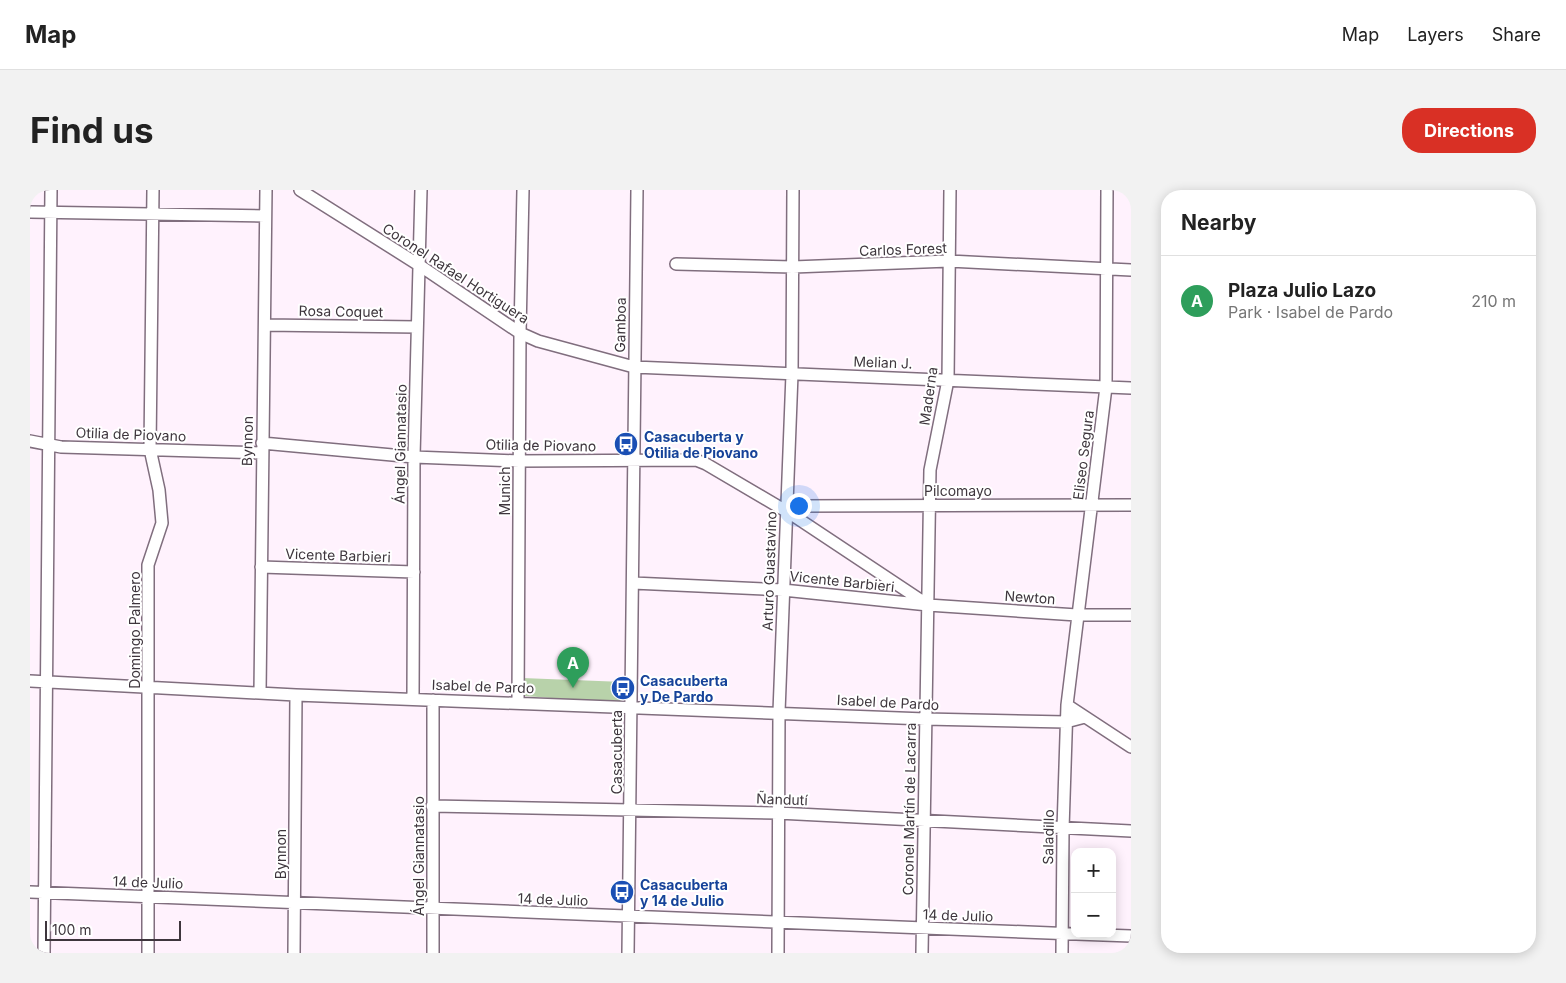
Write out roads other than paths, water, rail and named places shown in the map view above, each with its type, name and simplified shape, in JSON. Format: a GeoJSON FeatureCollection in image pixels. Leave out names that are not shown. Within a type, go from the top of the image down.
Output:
{"type":"FeatureCollection","features":[{"type":"Feature","properties":{"kind":"street"},"geometry":{"type":"LineString","coordinates":[[44,953],[51,190]]}},
{"type":"Feature","properties":{"kind":"street","name":"Domingo Palmero"},"geometry":{"type":"LineString","coordinates":[[148,953],[148,566],[162,523],[160,490],[150,449],[153,190]]}},
{"type":"Feature","properties":{"kind":"street","name":"Bynnon"},"geometry":{"type":"LineString","coordinates":[[260,692],[266,190]]}},
{"type":"Feature","properties":{"kind":"street","name":"Coronel Rafael Hortiguera"},"geometry":{"type":"LineString","coordinates":[[300,190],[419,265],[520,333],[538,341],[634,367]]}},
{"type":"Feature","properties":{"kind":"street","name":"Ángel Giannatasio"},"geometry":{"type":"LineString","coordinates":[[413,698],[414,457],[421,190]]}},
{"type":"Feature","properties":{"kind":"street","name":"Munich"},"geometry":{"type":"LineString","coordinates":[[518,702],[520,333],[523,190]]}},
{"type":"Feature","properties":{"kind":"street","name":"Gamboa"},"geometry":{"type":"LineString","coordinates":[[634,461],[637,190]]}},
{"type":"Feature","properties":{"kind":"street","name":"Arturo Guastavino"},"geometry":{"type":"LineString","coordinates":[[778,953],[779,712],[792,374],[793,190]]}},
{"type":"Feature","properties":{"kind":"street","name":"Maderna"},"geometry":{"type":"LineString","coordinates":[[928,605],[930,470],[948,380],[950,190]]}},
{"type":"Feature","properties":{"kind":"street","name":"Eliseo Segura"},"geometry":{"type":"LineString","coordinates":[[1066,722],[1077,615],[1106,387],[1105,270],[1107,190]]}},
{"type":"Feature","properties":{"kind":"street"},"geometry":{"type":"LineString","coordinates":[[30,212],[265,216]]}},
{"type":"Feature","properties":{"kind":"street","name":"Carlos Forest"},"geometry":{"type":"LineString","coordinates":[[676,264],[793,267],[949,262],[1131,270]]}},
{"type":"Feature","properties":{"kind":"street","name":"Rosa Coquet"},"geometry":{"type":"LineString","coordinates":[[265,325],[417,327]]}},
{"type":"Feature","properties":{"kind":"street","name":"Melian J."},"geometry":{"type":"LineString","coordinates":[[634,367],[1131,388]]}},
{"type":"Feature","properties":{"kind":"street","name":"Otilia de Piovano"},"geometry":{"type":"LineString","coordinates":[[30,441],[49,445],[150,449],[262,448],[519,461],[696,460],[786,511],[928,605]]}},
{"type":"Feature","properties":{"kind":"street","name":"Casacuberta"},"geometry":{"type":"LineString","coordinates":[[628,953],[634,461]]}},
{"type":"Feature","properties":{"kind":"street","name":"Pilcomayo"},"geometry":{"type":"LineString","coordinates":[[786,511],[801,506],[1131,505]]}},
{"type":"Feature","properties":{"kind":"street","name":"Vicente Barbieri"},"geometry":{"type":"LineString","coordinates":[[261,567],[414,572]]}},
{"type":"Feature","properties":{"kind":"street","name":"Vicente Barbieri"},"geometry":{"type":"LineString","coordinates":[[633,583],[783,590],[928,605]]}},
{"type":"Feature","properties":{"kind":"street","name":"Newton"},"geometry":{"type":"LineString","coordinates":[[928,605],[1077,615],[1131,615]]}},
{"type":"Feature","properties":{"kind":"street","name":"Coronel Martín de Lacarra"},"geometry":{"type":"LineString","coordinates":[[922,953],[928,605]]}},
{"type":"Feature","properties":{"kind":"street","name":"Isabel de Pardo"},"geometry":{"type":"LineString","coordinates":[[30,680],[47,683],[434,700],[779,712],[925,720],[1066,722],[1085,717]]}},
{"type":"Feature","properties":{"kind":"street","name":"Bynnon"},"geometry":{"type":"LineString","coordinates":[[294,953],[296,694]]}},
{"type":"Feature","properties":{"kind":"street","name":"Ángel Giannatasio"},"geometry":{"type":"LineString","coordinates":[[433,953],[432,806],[434,700]]}},
{"type":"Feature","properties":{"kind":"street"},"geometry":{"type":"LineString","coordinates":[[1067,705],[1131,747]]}},
{"type":"Feature","properties":{"kind":"street","name":"Saladillo"},"geometry":{"type":"LineString","coordinates":[[1062,953],[1071,934],[1062,829],[1066,722]]}},
{"type":"Feature","properties":{"kind":"street","name":"Ñandutí"},"geometry":{"type":"LineString","coordinates":[[432,806],[778,813],[1062,829],[1131,831]]}},
{"type":"Feature","properties":{"kind":"street","name":"14 de Julio"},"geometry":{"type":"LineString","coordinates":[[30,892],[1071,934]]}},
{"type":"Feature","properties":{"kind":"street","name":"14 de Julio"},"geometry":{"type":"LineString","coordinates":[[1116,936],[1131,936]]}},
{"type":"Feature","properties":{"kind":"place","name":"Casacuberta y Otilia de Piovano"},"geometry":{"type":"Point","coordinates":[626,444]}},
{"type":"Feature","properties":{"kind":"place","name":"Plaza Julio Lazo"},"geometry":{"type":"Point","coordinates":[573,688]}},
{"type":"Feature","properties":{"kind":"place","name":"Casacuberta y De Pardo"},"geometry":{"type":"Point","coordinates":[623,688]}},
{"type":"Feature","properties":{"kind":"place","name":"Casacuberta y 14 de Julio"},"geometry":{"type":"Point","coordinates":[622,892]}}]}
